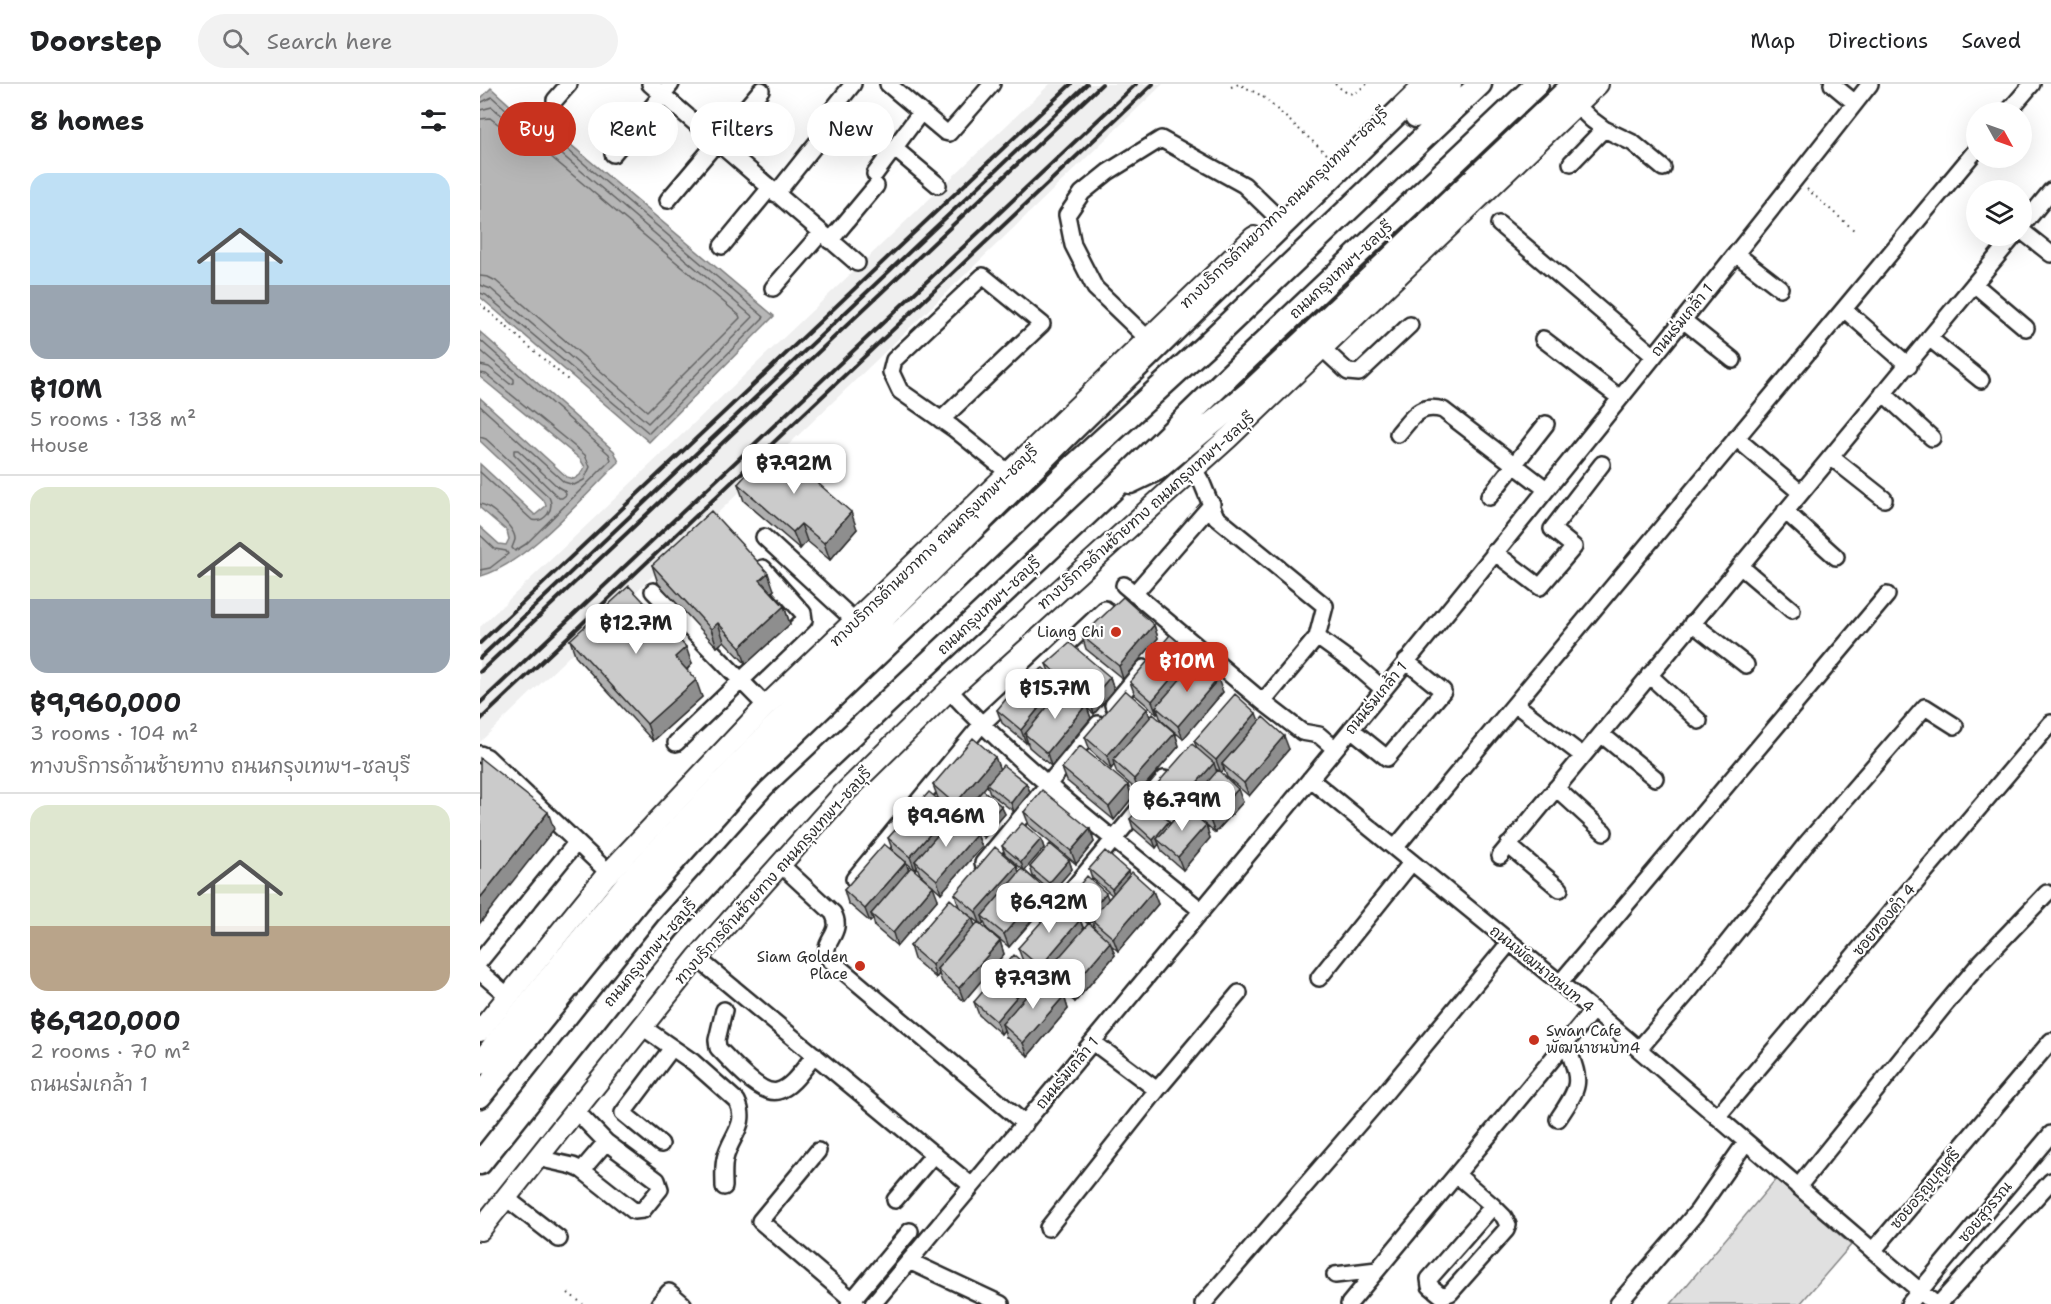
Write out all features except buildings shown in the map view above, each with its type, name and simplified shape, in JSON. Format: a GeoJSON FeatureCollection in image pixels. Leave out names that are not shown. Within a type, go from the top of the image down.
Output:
{"type":"FeatureCollection","features":[{"type":"Feature","properties":{"kind":"highway"},"geometry":{"type":"LineString","coordinates":[[480,1064],[630,880],[782,718],[1069,433],[1427,84]]}},
{"type":"Feature","properties":{"kind":"highway"},"geometry":{"type":"LineString","coordinates":[[1074,465],[1106,417],[1199,322],[1449,84]]}},
{"type":"Feature","properties":{"kind":"highway"},"geometry":{"type":"LineString","coordinates":[[480,1096],[637,902],[752,774],[1074,465],[1204,347],[1480,84]]}},
{"type":"Feature","properties":{"kind":"highway","name":"ถนนกรุงเทพฯ-ชลบุรี"},"geometry":{"type":"LineString","coordinates":[[480,1163],[667,929],[781,802],[1537,84]]}},
{"type":"Feature","properties":{"kind":"highway"},"geometry":{"type":"LineString","coordinates":[[1110,492],[1157,469],[1250,392],[1549,107],[1575,95]]}},
{"type":"Feature","properties":{"kind":"main road","name":"ทางบริการด้านขวาทาง ถนนกรุงเทพฯ-ชลบุรี"},"geometry":{"type":"LineString","coordinates":[[480,1031],[604,878],[766,706],[1413,84]]}},
{"type":"Feature","properties":{"kind":"main road","name":"ทางบริการด้านซ้ายทาง ถนนกรุงเทพฯ-ชลบุรี"},"geometry":{"type":"LineString","coordinates":[[480,1230],[697,958],[843,794],[949,690],[1194,469],[1322,348],[1575,95],[1598,84]]}},
{"type":"Feature","properties":{"kind":"street"},"geometry":{"type":"LineString","coordinates":[[555,100],[569,84]]}},
{"type":"Feature","properties":{"kind":"street"},"geometry":{"type":"LineString","coordinates":[[650,84],[667,89],[690,114]]}},
{"type":"Feature","properties":{"kind":"street"},"geometry":{"type":"LineString","coordinates":[[839,102],[853,84]]}},
{"type":"Feature","properties":{"kind":"street"},"geometry":{"type":"LineString","coordinates":[[893,86],[921,112],[949,133],[992,84]]}},
{"type":"Feature","properties":{"kind":"street"},"geometry":{"type":"LineString","coordinates":[[1832,84],[1855,103]]}},
{"type":"Feature","properties":{"kind":"street","name":"ถนนร่มเกล้า 1"},"geometry":{"type":"LineString","coordinates":[[873,1304],[1352,729],[1683,320],[1870,84]]}},
{"type":"Feature","properties":{"kind":"street"},"geometry":{"type":"LineString","coordinates":[[2017,102],[2032,84]]}},
{"type":"Feature","properties":{"kind":"street"},"geometry":{"type":"LineString","coordinates":[[656,102],[667,89]]}},
{"type":"Feature","properties":{"kind":"street"},"geometry":{"type":"LineString","coordinates":[[751,102],[761,90]]}},
{"type":"Feature","properties":{"kind":"street"},"geometry":{"type":"LineString","coordinates":[[1575,95],[1604,129],[1633,143],[1663,168]]}},
{"type":"Feature","properties":{"kind":"street"},"geometry":{"type":"LineString","coordinates":[[921,112],[894,148],[938,185]]}},
{"type":"Feature","properties":{"kind":"street"},"geometry":{"type":"LineString","coordinates":[[1571,163],[1604,129]]}},
{"type":"Feature","properties":{"kind":"street"},"geometry":{"type":"LineString","coordinates":[[1148,339],[1095,288],[1073,245],[1067,215],[1082,193],[1108,172],[1161,139],[1244,185],[1276,216]]}},
{"type":"Feature","properties":{"kind":"street"},"geometry":{"type":"LineString","coordinates":[[722,246],[807,153]]}},
{"type":"Feature","properties":{"kind":"street"},"geometry":{"type":"LineString","coordinates":[[668,200],[704,156]]}},
{"type":"Feature","properties":{"kind":"street"},"geometry":{"type":"LineString","coordinates":[[732,156],[857,263]]}},
{"type":"Feature","properties":{"kind":"street"},"geometry":{"type":"LineString","coordinates":[[773,288],[826,237],[875,180],[889,156]]}},
{"type":"Feature","properties":{"kind":"street"},"geometry":{"type":"LineString","coordinates":[[1395,848],[1966,162]]}},
{"type":"Feature","properties":{"kind":"street"},"geometry":{"type":"LineString","coordinates":[[2032,214],[2051,191]]}},
{"type":"Feature","properties":{"kind":"street"},"geometry":{"type":"LineString","coordinates":[[1499,224],[1654,356]]}},
{"type":"Feature","properties":{"kind":"street"},"geometry":{"type":"LineString","coordinates":[[2032,239],[2051,254]]}},
{"type":"Feature","properties":{"kind":"street"},"geometry":{"type":"LineString","coordinates":[[1560,890],[1504,850],[2006,246]]}},
{"type":"Feature","properties":{"kind":"street"},"geometry":{"type":"LineString","coordinates":[[1736,254],[1780,288]]}},
{"type":"Feature","properties":{"kind":"street"},"geometry":{"type":"LineString","coordinates":[[941,420],[1042,324],[983,276],[894,360],[891,372],[900,391],[1009,473]]}},
{"type":"Feature","properties":{"kind":"street"},"geometry":{"type":"LineString","coordinates":[[1974,284],[2026,328]]}},
{"type":"Feature","properties":{"kind":"street"},"geometry":{"type":"LineString","coordinates":[[1844,309],[1908,365]]}},
{"type":"Feature","properties":{"kind":"street"},"geometry":{"type":"LineString","coordinates":[[1683,320],[1734,360]]}},
{"type":"Feature","properties":{"kind":"street"},"geometry":{"type":"LineString","coordinates":[[1322,348],[1348,372],[1359,373],[1410,325]]}},
{"type":"Feature","properties":{"kind":"street"},"geometry":{"type":"LineString","coordinates":[[1929,338],[1981,380]]}},
{"type":"Feature","properties":{"kind":"street"},"geometry":{"type":"LineString","coordinates":[[1543,339],[1620,398]]}},
{"type":"Feature","properties":{"kind":"street"},"geometry":{"type":"LineString","coordinates":[[1883,393],[1932,438]]}},
{"type":"Feature","properties":{"kind":"street"},"geometry":{"type":"LineString","coordinates":[[1398,434],[1420,411],[1431,407],[1443,410],[1546,489]]}},
{"type":"Feature","properties":{"kind":"street"},"geometry":{"type":"LineString","coordinates":[[1489,497],[1546,424]]}},
{"type":"Feature","properties":{"kind":"street"},"geometry":{"type":"LineString","coordinates":[[1736,438],[1801,493]]}},
{"type":"Feature","properties":{"kind":"street"},"geometry":{"type":"LineString","coordinates":[[1831,457],[1884,499]]}},
{"type":"Feature","properties":{"kind":"street"},"geometry":{"type":"LineString","coordinates":[[1494,552],[1540,587],[1574,547],[1552,529],[1602,464]]}},
{"type":"Feature","properties":{"kind":"street"},"geometry":{"type":"LineString","coordinates":[[1194,469],[1216,517],[1325,606],[1317,637],[1263,702]]}},
{"type":"Feature","properties":{"kind":"street"},"geometry":{"type":"LineString","coordinates":[[1212,504],[1129,589],[1263,702],[1302,732],[1319,735],[1334,748]]}},
{"type":"Feature","properties":{"kind":"street"},"geometry":{"type":"LineString","coordinates":[[1785,511],[1836,557]]}},
{"type":"Feature","properties":{"kind":"street"},"geometry":{"type":"LineString","coordinates":[[764,537],[855,621]]}},
{"type":"Feature","properties":{"kind":"street"},"geometry":{"type":"LineString","coordinates":[[1740,566],[1792,610]]}},
{"type":"Feature","properties":{"kind":"street"},"geometry":{"type":"LineString","coordinates":[[676,743],[804,620],[802,613],[763,568]]}},
{"type":"Feature","properties":{"kind":"street"},"geometry":{"type":"LineString","coordinates":[[653,591],[766,706]]}},
{"type":"Feature","properties":{"kind":"street"},"geometry":{"type":"LineString","coordinates":[[1560,983],[1887,595]]}},
{"type":"Feature","properties":{"kind":"street"},"geometry":{"type":"LineString","coordinates":[[845,890],[981,725],[1105,609]]}},
{"type":"Feature","properties":{"kind":"street"},"geometry":{"type":"LineString","coordinates":[[1692,623],[1746,665]]}},
{"type":"Feature","properties":{"kind":"street"},"geometry":{"type":"LineString","coordinates":[[1317,637],[1383,688]]}},
{"type":"Feature","properties":{"kind":"street"},"geometry":{"type":"LineString","coordinates":[[975,873],[1156,654]]}},
{"type":"Feature","properties":{"kind":"street"},"geometry":{"type":"LineString","coordinates":[[1352,729],[1388,758],[1443,692],[1406,661]]}},
{"type":"Feature","properties":{"kind":"street"},"geometry":{"type":"LineString","coordinates":[[1649,675],[1699,721]]}},
{"type":"Feature","properties":{"kind":"street"},"geometry":{"type":"LineString","coordinates":[[949,690],[981,725],[1048,784],[1202,911]]}},
{"type":"Feature","properties":{"kind":"street"},"geometry":{"type":"LineString","coordinates":[[1515,704],[1582,756]]}},
{"type":"Feature","properties":{"kind":"street"},"geometry":{"type":"LineString","coordinates":[[1639,1049],[1689,991],[1806,844],[1925,707],[1955,726]]}},
{"type":"Feature","properties":{"kind":"street","name":"ซอยทองคำ 4"},"geometry":{"type":"LineString","coordinates":[[1717,1117],[2051,723]]}},
{"type":"Feature","properties":{"kind":"street"},"geometry":{"type":"LineString","coordinates":[[1601,734],[1655,778]]}},
{"type":"Feature","properties":{"kind":"street"},"geometry":{"type":"LineString","coordinates":[[480,754],[487,757],[610,874]]}},
{"type":"Feature","properties":{"kind":"street"},"geometry":{"type":"LineString","coordinates":[[1039,929],[1173,769]]}},
{"type":"Feature","properties":{"kind":"street","name":"ถนนพัฒนาชนบท 4"},"geometry":{"type":"LineString","coordinates":[[1310,779],[1593,1010],[1937,1304]]}},
{"type":"Feature","properties":{"kind":"street"},"geometry":{"type":"LineString","coordinates":[[1556,788],[1604,832]]}},
{"type":"Feature","properties":{"kind":"street"},"geometry":{"type":"LineString","coordinates":[[480,961],[576,843]]}},
{"type":"Feature","properties":{"kind":"street"},"geometry":{"type":"LineString","coordinates":[[1319,978],[1412,862]]}},
{"type":"Feature","properties":{"kind":"street"},"geometry":{"type":"LineString","coordinates":[[780,864],[833,912],[837,920],[837,929],[826,948],[826,955],[829,959],[1024,1124]]}},
{"type":"Feature","properties":{"kind":"street"},"geometry":{"type":"LineString","coordinates":[[1798,1187],[1981,962],[2047,893]]}},
{"type":"Feature","properties":{"kind":"street"},"geometry":{"type":"LineString","coordinates":[[1203,1304],[1510,942]]}},
{"type":"Feature","properties":{"kind":"street"},"geometry":{"type":"LineString","coordinates":[[697,958],[972,1186]]}},
{"type":"Feature","properties":{"kind":"street"},"geometry":{"type":"LineString","coordinates":[[480,972],[508,996]]}},
{"type":"Feature","properties":{"kind":"street"},"geometry":{"type":"LineString","coordinates":[[1048,1228],[1157,1090],[1239,993]]}},
{"type":"Feature","properties":{"kind":"street"},"geometry":{"type":"LineString","coordinates":[[724,1010],[717,1040],[718,1048],[754,1083],[768,1090],[777,1091],[789,1085],[815,1055]]}},
{"type":"Feature","properties":{"kind":"street"},"geometry":{"type":"LineString","coordinates":[[1349,1304],[1593,1010]]}},
{"type":"Feature","properties":{"kind":"street"},"geometry":{"type":"LineString","coordinates":[[641,1026],[693,1062],[737,1101],[741,1109],[741,1121],[724,1160],[724,1187]]}},
{"type":"Feature","properties":{"kind":"street","name":"ซอยอรุญบุญศรี"},"geometry":{"type":"LineString","coordinates":[[1873,1251],[2051,1041]]}},
{"type":"Feature","properties":{"kind":"street"},"geometry":{"type":"LineString","coordinates":[[1093,1042],[1157,1090]]}},
{"type":"Feature","properties":{"kind":"street"},"geometry":{"type":"LineString","coordinates":[[1558,1119],[1575,1095],[1578,1079],[1566,1042]]}},
{"type":"Feature","properties":{"kind":"street"},"geometry":{"type":"LineString","coordinates":[[661,1143],[623,1113],[672,1048]]}},
{"type":"Feature","properties":{"kind":"street"},"geometry":{"type":"LineString","coordinates":[[537,1158],[582,1170],[634,1211],[643,1210],[660,1189],[657,1180],[606,1142],[575,1110]]}},
{"type":"Feature","properties":{"kind":"street","name":"ซอยสุวรรณ"},"geometry":{"type":"LineString","coordinates":[[1909,1304],[2051,1134]]}},
{"type":"Feature","properties":{"kind":"street"},"geometry":{"type":"LineString","coordinates":[[582,1170],[606,1142]]}},
{"type":"Feature","properties":{"kind":"street"},"geometry":{"type":"LineString","coordinates":[[1618,1304],[1697,1212],[1746,1142]]}},
{"type":"Feature","properties":{"kind":"street"},"geometry":{"type":"LineString","coordinates":[[818,1151],[760,1221],[853,1303],[910,1231]]}},
{"type":"Feature","properties":{"kind":"street"},"geometry":{"type":"LineString","coordinates":[[895,1200],[934,1154]]}},
{"type":"Feature","properties":{"kind":"street"},"geometry":{"type":"LineString","coordinates":[[1458,1175],[1493,1206],[1508,1225],[1450,1293],[1445,1296],[1439,1294],[1430,1286],[1428,1280],[1493,1206]]}},
{"type":"Feature","properties":{"kind":"street"},"geometry":{"type":"LineString","coordinates":[[1937,1304],[2051,1181]]}},
{"type":"Feature","properties":{"kind":"street"},"geometry":{"type":"LineString","coordinates":[[506,1198],[559,1239]]}},
{"type":"Feature","properties":{"kind":"street"},"geometry":{"type":"LineString","coordinates":[[909,1261],[1001,1304]]}},
{"type":"Feature","properties":{"kind":"street"},"geometry":{"type":"LineString","coordinates":[[1335,1275],[1377,1270]]}},
{"type":"Feature","properties":{"kind":"street"},"geometry":{"type":"LineString","coordinates":[[658,1304],[669,1292],[684,1304]]}},
{"type":"Feature","properties":{"kind":"path"},"geometry":{"type":"LineString","coordinates":[[1231,87],[1239,84],[1262,96],[1334,160]]}},
{"type":"Feature","properties":{"kind":"path"},"geometry":{"type":"LineString","coordinates":[[1335,84],[1347,94],[1354,94],[1367,84]]}},
{"type":"Feature","properties":{"kind":"path"},"geometry":{"type":"LineString","coordinates":[[1795,179],[1854,230]]}},
{"type":"Feature","properties":{"kind":"path"},"geometry":{"type":"LineString","coordinates":[[480,304],[568,380]]}},
{"type":"Feature","properties":{"kind":"path"},"geometry":{"type":"LineString","coordinates":[[568,1293],[583,1304]]}},
{"type":"Feature","properties":{"kind":"shaded area"},"geometry":{"type":"Polygon","coordinates":[[[1050,84],[1163,84],[480,742],[480,627],[1050,84]]]}},
{"type":"Feature","properties":{"kind":"shaded area"},"geometry":{"type":"Polygon","coordinates":[[[1776,1179],[1851,1245],[1800,1304],[1671,1304],[1776,1179]]]}},
{"type":"Feature","properties":{"kind":"water"},"geometry":{"type":"Polygon","coordinates":[[[491,88],[506,102],[498,102],[498,156],[576,156],[576,149],[774,316],[649,442],[480,297],[480,99],[491,88]]]}},
{"type":"Feature","properties":{"kind":"water"},"geometry":{"type":"Polygon","coordinates":[[[480,332],[614,451],[619,462],[535,544],[498,569],[481,576],[480,527],[499,544],[506,545],[509,539],[507,531],[480,508],[480,464],[535,515],[546,506],[545,502],[480,441],[480,398],[567,477],[574,479],[585,467],[580,459],[480,377],[480,332]]]}},
{"type":"Feature","properties":{"kind":"railway"},"geometry":{"type":"LineString","coordinates":[[480,643],[1071,84]]}},
{"type":"Feature","properties":{"kind":"railway"},"geometry":{"type":"LineString","coordinates":[[480,658],[1087,84]]}},
{"type":"Feature","properties":{"kind":"railway"},"geometry":{"type":"LineString","coordinates":[[480,672],[1102,84]]}},
{"type":"Feature","properties":{"kind":"railway"},"geometry":{"type":"LineString","coordinates":[[480,703],[1136,84]]}},
{"type":"Feature","properties":{"kind":"railway"},"geometry":{"type":"LineString","coordinates":[[480,720],[1153,84]]}},
{"type":"Feature","properties":{"kind":"place","name":"Liang Chi"},"geometry":{"type":"Point","coordinates":[1116,632]}},
{"type":"Feature","properties":{"kind":"place","name":"Siam Golden Place"},"geometry":{"type":"Point","coordinates":[860,966]}},
{"type":"Feature","properties":{"kind":"place","name":"Swan Cafe พัฒนาชนบท4"},"geometry":{"type":"Point","coordinates":[1534,1040]}}]}
